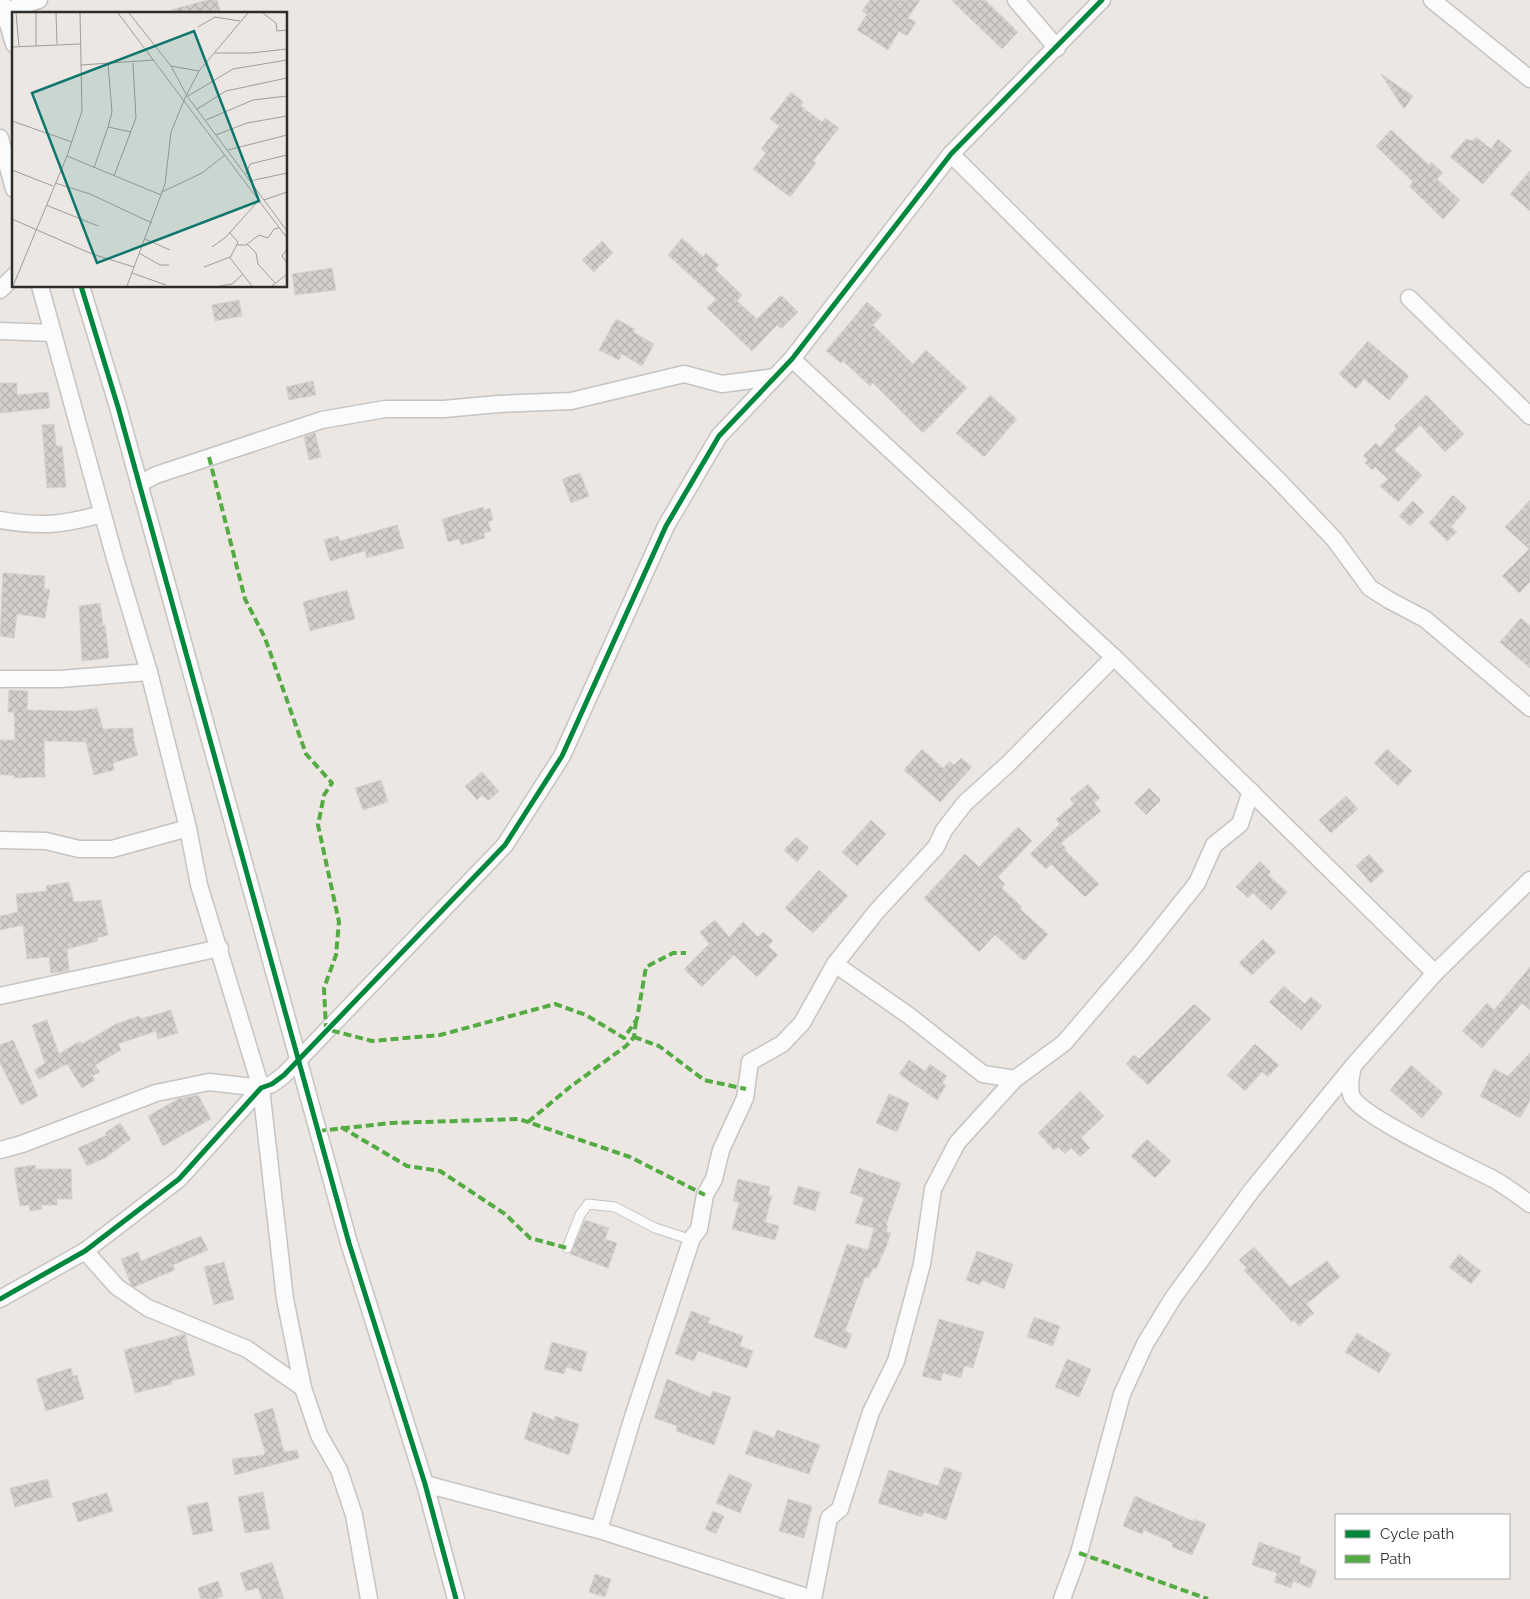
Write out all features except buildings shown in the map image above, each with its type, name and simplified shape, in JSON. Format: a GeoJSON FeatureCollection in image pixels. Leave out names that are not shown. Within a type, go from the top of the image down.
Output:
{"type":"FeatureCollection","features":[{"type":"Feature","properties":{"kind":"street"},"geometry":{"type":"LineString","coordinates":[[12,37],[3,6],[39,0]]}},
{"type":"Feature","properties":{"kind":"street"},"geometry":{"type":"LineString","coordinates":[[1016,0],[1057,48]]}},
{"type":"Feature","properties":{"kind":"street"},"geometry":{"type":"LineString","coordinates":[[0,1150],[22,1144],[156,1093],[209,1082],[261,1088],[272,1084],[284,1075],[445,910],[505,845],[562,756],[666,526],[719,436],[792,359],[951,154],[1102,0]]}},
{"type":"Feature","properties":{"kind":"street"},"geometry":{"type":"LineString","coordinates":[[1432,0],[1530,79]]}},
{"type":"Feature","properties":{"kind":"street"},"geometry":{"type":"LineString","coordinates":[[0,138],[12,181]]}},
{"type":"Feature","properties":{"kind":"street"},"geometry":{"type":"LineString","coordinates":[[951,154],[1280,482],[1334,539],[1370,588],[1425,619],[1530,708]]}},
{"type":"Feature","properties":{"kind":"street"},"geometry":{"type":"LineString","coordinates":[[0,290],[12,278]]}},
{"type":"Feature","properties":{"kind":"street"},"geometry":{"type":"LineString","coordinates":[[41,288],[102,514],[149,672],[188,828],[198,885],[220,948],[261,1088],[285,1299],[303,1388],[319,1435],[339,1470],[354,1515],[369,1599]]}},
{"type":"Feature","properties":{"kind":"street"},"geometry":{"type":"LineString","coordinates":[[83,288],[139,484],[348,1243],[425,1484],[456,1599]]}},
{"type":"Feature","properties":{"kind":"street"},"geometry":{"type":"LineString","coordinates":[[1408,298],[1530,416]]}},
{"type":"Feature","properties":{"kind":"street"},"geometry":{"type":"LineString","coordinates":[[0,331],[53,333]]}},
{"type":"Feature","properties":{"kind":"street"},"geometry":{"type":"LineString","coordinates":[[792,359],[1114,657],[1435,973]]}},
{"type":"Feature","properties":{"kind":"street"},"geometry":{"type":"LineString","coordinates":[[139,484],[156,475],[322,420],[376,411],[571,402],[684,374],[722,384],[775,377]]}},
{"type":"Feature","properties":{"kind":"street"},"geometry":{"type":"LineString","coordinates":[[0,520],[35,526],[66,524],[102,514]]}},
{"type":"Feature","properties":{"kind":"street"},"geometry":{"type":"LineString","coordinates":[[599,1530],[632,1420],[692,1240],[699,1229],[705,1196],[714,1179],[721,1150],[745,1098],[750,1062],[782,1044],[802,1023],[835,964],[876,912],[936,847],[944,830],[964,803],[1008,764],[1114,657]]}},
{"type":"Feature","properties":{"kind":"street"},"geometry":{"type":"LineString","coordinates":[[0,679],[60,679],[149,672]]}},
{"type":"Feature","properties":{"kind":"street"},"geometry":{"type":"LineString","coordinates":[[425,1484],[599,1530],[813,1599],[829,1518],[840,1510],[871,1412],[896,1361],[922,1264],[933,1189],[957,1143],[1015,1079],[1064,1042],[1141,953],[1197,883],[1214,844],[1240,824],[1250,791]]}},
{"type":"Feature","properties":{"kind":"street"},"geometry":{"type":"LineString","coordinates":[[0,840],[46,841],[79,849],[112,849],[188,828]]}},
{"type":"Feature","properties":{"kind":"street"},"geometry":{"type":"LineString","coordinates":[[1062,1599],[1079,1553],[1122,1394],[1145,1344],[1173,1298],[1252,1190],[1353,1066],[1435,973],[1530,880]]}},
{"type":"Feature","properties":{"kind":"street"},"geometry":{"type":"LineString","coordinates":[[0,996],[220,948]]}},
{"type":"Feature","properties":{"kind":"street"},"geometry":{"type":"LineString","coordinates":[[835,964],[908,1015],[983,1074],[1015,1079]]}},
{"type":"Feature","properties":{"kind":"street"},"geometry":{"type":"LineString","coordinates":[[1353,1066],[1350,1078],[1351,1095],[1360,1107],[1498,1181],[1530,1204]]}},
{"type":"Feature","properties":{"kind":"street"},"geometry":{"type":"LineString","coordinates":[[0,1299],[84,1250],[179,1178],[261,1088]]}},
{"type":"Feature","properties":{"kind":"street"},"geometry":{"type":"LineString","coordinates":[[84,1250],[118,1287],[148,1308],[247,1349],[303,1388]]}},
{"type":"Feature","properties":{"kind":"lane"},"geometry":{"type":"LineString","coordinates":[[567,1248],[580,1215],[588,1204],[615,1207],[655,1228],[692,1240]]}},
{"type":"Feature","properties":{"kind":"marked path"},"geometry":{"type":"LineString","coordinates":[[209,457],[245,599],[265,638],[306,754],[332,783],[324,795],[318,825],[339,922],[336,955],[324,988],[326,1029],[372,1041],[440,1035],[555,1004],[586,1015],[624,1038],[637,1019],[646,967],[673,953],[686,953]]}},
{"type":"Feature","properties":{"kind":"marked path"},"geometry":{"type":"LineString","coordinates":[[528,1122],[570,1087],[626,1046],[634,1037],[636,1021]]}},
{"type":"Feature","properties":{"kind":"marked path"},"geometry":{"type":"LineString","coordinates":[[634,1037],[659,1046],[704,1080],[746,1089]]}},
{"type":"Feature","properties":{"kind":"marked path"},"geometry":{"type":"LineString","coordinates":[[318,1131],[391,1123],[519,1119],[630,1157],[705,1195]]}},
{"type":"Feature","properties":{"kind":"marked path"},"geometry":{"type":"LineString","coordinates":[[341,1127],[407,1166],[440,1171],[505,1214],[530,1238],[567,1248]]}},
{"type":"Feature","properties":{"kind":"marked path"},"geometry":{"type":"LineString","coordinates":[[1079,1553],[1208,1599]]}},
{"type":"Feature","properties":{"kind":"cycle path"},"geometry":{"type":"LineString","coordinates":[[0,1299],[85,1251],[179,1179],[261,1088],[272,1084],[284,1075],[505,845],[562,756],[666,526],[719,436],[792,359],[951,154],[1102,0]]}},
{"type":"Feature","properties":{"kind":"cycle path"},"geometry":{"type":"LineString","coordinates":[[82,288],[118,407],[349,1243],[425,1484],[456,1599]]}}]}
